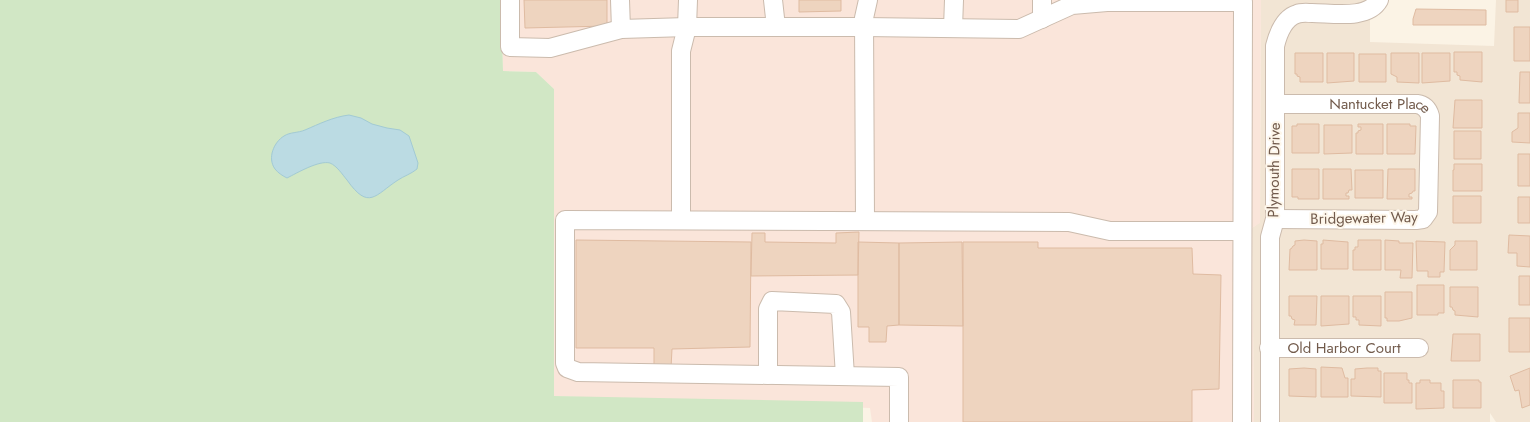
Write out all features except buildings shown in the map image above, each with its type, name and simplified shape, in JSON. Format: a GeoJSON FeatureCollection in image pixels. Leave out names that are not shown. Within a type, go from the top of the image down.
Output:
{"type":"FeatureCollection","features":[{"type":"Feature","properties":{"kind":"street"},"geometry":{"type":"LineString","coordinates":[[510,0],[510,47],[550,48],[621,29],[776,27],[864,22],[953,28],[1019,29],[1080,2],[1243,2],[1242,422]]}},
{"type":"Feature","properties":{"kind":"street"},"geometry":{"type":"LineString","coordinates":[[620,0],[621,29]]}},
{"type":"Feature","properties":{"kind":"street"},"geometry":{"type":"LineString","coordinates":[[681,220],[681,51],[687,27],[688,0]]}},
{"type":"Feature","properties":{"kind":"street"},"geometry":{"type":"LineString","coordinates":[[773,0],[776,27]]}},
{"type":"Feature","properties":{"kind":"street"},"geometry":{"type":"LineString","coordinates":[[857,0],[864,22]]}},
{"type":"Feature","properties":{"kind":"street"},"geometry":{"type":"LineString","coordinates":[[865,221],[864,22],[868,0]]}},
{"type":"Feature","properties":{"kind":"street"},"geometry":{"type":"LineString","coordinates":[[953,28],[954,0]]}},
{"type":"Feature","properties":{"kind":"street"},"geometry":{"type":"LineString","coordinates":[[1042,0],[1042,19]]}},
{"type":"Feature","properties":{"kind":"street","name":"Plymouth Drive"},"geometry":{"type":"LineString","coordinates":[[1270,422],[1270,237],[1275,219],[1275,46],[1278,35],[1287,20],[1296,14],[1358,13],[1368,11],[1379,0]]}},
{"type":"Feature","properties":{"kind":"street","name":"Nantucket Place"},"geometry":{"type":"LineString","coordinates":[[1275,104],[1423,105],[1428,110],[1430,116],[1429,166]]}},
{"type":"Feature","properties":{"kind":"street","name":"Bridgewater Way"},"geometry":{"type":"LineString","coordinates":[[1275,219],[1423,219],[1428,212],[1429,166]]}},
{"type":"Feature","properties":{"kind":"street"},"geometry":{"type":"LineString","coordinates":[[899,422],[899,377],[578,372],[567,368],[565,363],[566,220],[1069,222],[1110,231],[1242,231]]}},
{"type":"Feature","properties":{"kind":"street"},"geometry":{"type":"LineString","coordinates":[[768,375],[768,309],[772,301],[836,304],[841,312],[845,376]]}},
{"type":"Feature","properties":{"kind":"street","name":"Old Harbor Court"},"geometry":{"type":"LineString","coordinates":[[1269,348],[1419,348]]}},
{"type":"Feature","properties":{"kind":"shaded area"},"geometry":{"type":"Polygon","coordinates":[[[501,0],[1261,0],[1260,223],[1252,228],[1254,422],[872,422],[870,408],[554,396],[554,89],[536,72],[503,71],[501,0]]]}},
{"type":"Feature","properties":{"kind":"shaded area"},"geometry":{"type":"Polygon","coordinates":[[[1261,0],[1370,0],[1370,42],[1494,46],[1496,0],[1530,0],[1530,422],[1496,422],[1490,413],[1490,422],[1254,422],[1252,228],[1260,222],[1261,0]]]}},
{"type":"Feature","properties":{"kind":"green space"},"geometry":{"type":"Polygon","coordinates":[[[0,0],[501,0],[503,71],[536,72],[554,89],[554,396],[863,402],[863,422],[0,422],[0,0]]]}},
{"type":"Feature","properties":{"kind":"water"},"geometry":{"type":"Polygon","coordinates":[[[349,115],[361,118],[372,124],[400,130],[409,136],[418,163],[417,169],[398,180],[378,195],[367,198],[355,190],[339,170],[330,163],[320,163],[314,165],[287,178],[275,169],[272,160],[273,151],[277,142],[284,136],[302,131],[332,119],[349,115]]]}}]}
